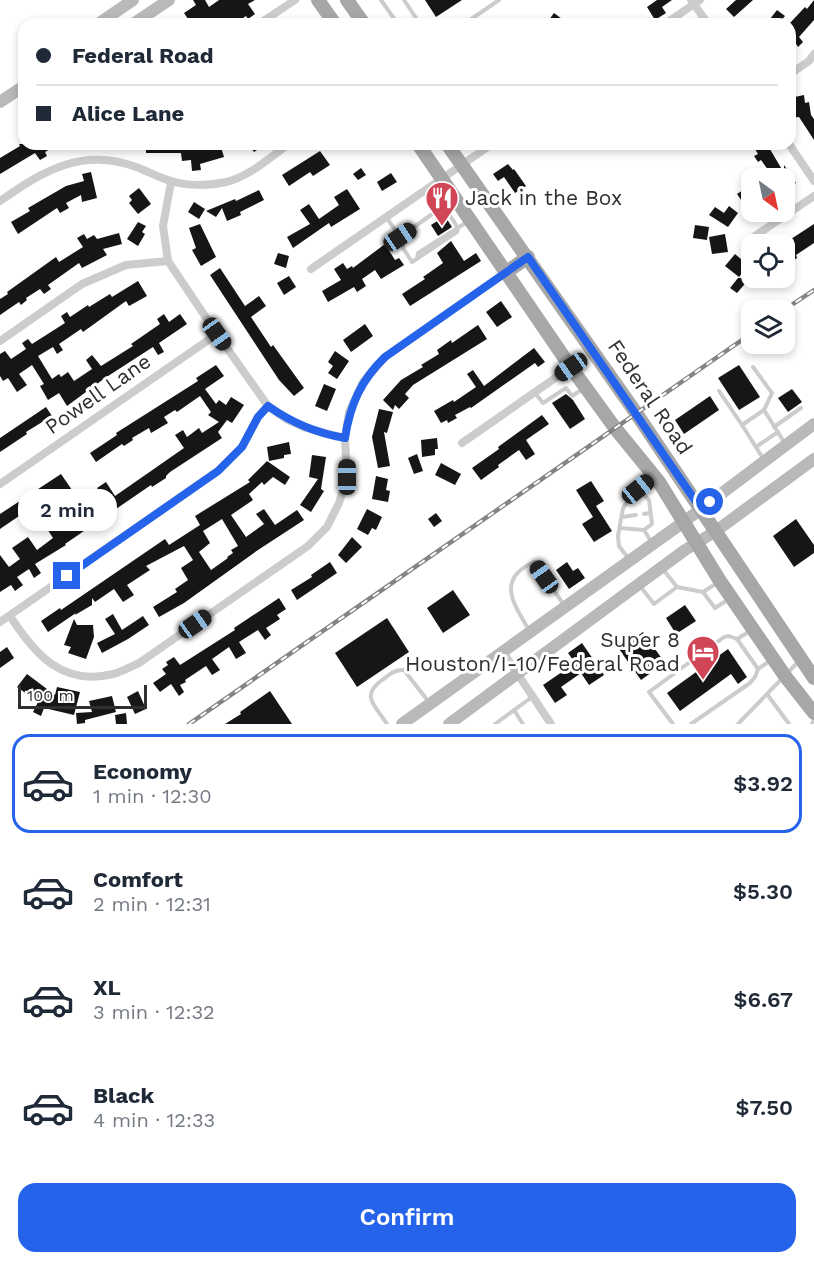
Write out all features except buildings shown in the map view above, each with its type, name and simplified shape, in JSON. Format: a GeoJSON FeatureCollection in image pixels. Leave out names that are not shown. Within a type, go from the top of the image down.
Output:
{"type":"FeatureCollection","features":[{"type":"Feature","properties":{"kind":"main road"},"geometry":{"type":"LineString","coordinates":[[142,18],[169,0]]}},
{"type":"Feature","properties":{"kind":"main road"},"geometry":{"type":"LineString","coordinates":[[318,0],[331,18]]}},
{"type":"Feature","properties":{"kind":"main road"},"geometry":{"type":"LineString","coordinates":[[347,0],[360,18]]}},
{"type":"Feature","properties":{"kind":"main road"},"geometry":{"type":"LineString","coordinates":[[106,18],[129,1],[135,18]]}},
{"type":"Feature","properties":{"kind":"main road"},"geometry":{"type":"LineString","coordinates":[[0,102],[18,90]]}},
{"type":"Feature","properties":{"kind":"main road","name":"Federal Road"},"geometry":{"type":"LineString","coordinates":[[422,150],[443,178],[450,202],[464,224],[506,273],[570,366],[654,476],[685,521],[720,581],[785,676],[814,713]]}},
{"type":"Feature","properties":{"kind":"main road","name":"Federal Road"},"geometry":{"type":"LineString","coordinates":[[451,150],[592,350],[814,678]]}},
{"type":"Feature","properties":{"kind":"main road"},"geometry":{"type":"LineString","coordinates":[[506,273],[528,257]]}},
{"type":"Feature","properties":{"kind":"main road"},"geometry":{"type":"LineString","coordinates":[[570,366],[592,350]]}},
{"type":"Feature","properties":{"kind":"main road"},"geometry":{"type":"LineString","coordinates":[[402,724],[685,521],[814,424]]}},
{"type":"Feature","properties":{"kind":"main road"},"geometry":{"type":"LineString","coordinates":[[449,724],[662,567],[716,531],[814,459]]}},
{"type":"Feature","properties":{"kind":"street"},"geometry":{"type":"LineString","coordinates":[[268,18],[295,0]]}},
{"type":"Feature","properties":{"kind":"street"},"geometry":{"type":"LineString","coordinates":[[673,18],[695,1],[705,18]]}},
{"type":"Feature","properties":{"kind":"street"},"geometry":{"type":"LineString","coordinates":[[796,69],[814,54]]}},
{"type":"Feature","properties":{"kind":"street"},"geometry":{"type":"LineString","coordinates":[[0,201],[41,174],[64,164],[80,161],[116,162],[134,166],[171,182],[198,184],[228,182],[250,171],[280,150]]}},
{"type":"Feature","properties":{"kind":"street"},"geometry":{"type":"LineString","coordinates":[[311,268],[483,150]]}},
{"type":"Feature","properties":{"kind":"street"},"geometry":{"type":"LineString","coordinates":[[793,150],[814,181]]}},
{"type":"Feature","properties":{"kind":"street"},"geometry":{"type":"LineString","coordinates":[[171,182],[163,226],[168,261],[217,334],[268,406],[286,419],[306,428],[345,438]]}},
{"type":"Feature","properties":{"kind":"street"},"geometry":{"type":"LineString","coordinates":[[758,234],[814,196]]}},
{"type":"Feature","properties":{"kind":"street"},"geometry":{"type":"LineString","coordinates":[[0,341],[82,284],[126,265],[168,261]]}},
{"type":"Feature","properties":{"kind":"street"},"geometry":{"type":"LineString","coordinates":[[10,616],[40,656],[50,664],[70,673],[96,677],[114,674],[139,663],[318,537],[333,516],[347,477],[345,438],[353,402],[363,382],[385,357],[506,273]]}},
{"type":"Feature","properties":{"kind":"street","name":"Powell Lane"},"geometry":{"type":"LineString","coordinates":[[0,484],[217,334]]}},
{"type":"Feature","properties":{"kind":"street"},"geometry":{"type":"LineString","coordinates":[[462,443],[570,366]]}},
{"type":"Feature","properties":{"kind":"street"},"geometry":{"type":"LineString","coordinates":[[0,622],[218,471],[242,447],[258,417],[268,406]]}},
{"type":"Feature","properties":{"kind":"street"},"geometry":{"type":"LineString","coordinates":[[503,652],[551,724]]}},
{"type":"Feature","properties":{"kind":"lane"},"geometry":{"type":"LineString","coordinates":[[381,0],[394,18]]}},
{"type":"Feature","properties":{"kind":"lane"},"geometry":{"type":"LineString","coordinates":[[404,0],[416,18]]}},
{"type":"Feature","properties":{"kind":"lane"},"geometry":{"type":"LineString","coordinates":[[473,18],[499,0]]}},
{"type":"Feature","properties":{"kind":"lane"},"geometry":{"type":"LineString","coordinates":[[400,237],[450,202]]}},
{"type":"Feature","properties":{"kind":"lane"},"geometry":{"type":"LineString","coordinates":[[386,217],[403,242],[403,248],[414,261],[457,232],[464,224]]}},
{"type":"Feature","properties":{"kind":"lane"},"geometry":{"type":"LineString","coordinates":[[742,425],[764,410],[772,393],[753,367]]}},
{"type":"Feature","properties":{"kind":"lane"},"geometry":{"type":"LineString","coordinates":[[535,392],[543,403],[566,388],[572,396],[586,387]]}},
{"type":"Feature","properties":{"kind":"lane"},"geometry":{"type":"LineString","coordinates":[[719,391],[765,461]]}},
{"type":"Feature","properties":{"kind":"lane"},"geometry":{"type":"LineString","coordinates":[[774,427],[801,408]]}},
{"type":"Feature","properties":{"kind":"lane"},"geometry":{"type":"LineString","coordinates":[[764,410],[786,445]]}},
{"type":"Feature","properties":{"kind":"lane"},"geometry":{"type":"LineString","coordinates":[[756,447],[778,432]]}},
{"type":"Feature","properties":{"kind":"lane"},"geometry":{"type":"LineString","coordinates":[[630,561],[619,546],[622,508],[638,489],[654,476]]}},
{"type":"Feature","properties":{"kind":"lane"},"geometry":{"type":"LineString","coordinates":[[620,528],[644,530],[652,524],[649,500],[638,489]]}},
{"type":"Feature","properties":{"kind":"lane"},"geometry":{"type":"LineString","coordinates":[[644,514],[651,513]]}},
{"type":"Feature","properties":{"kind":"lane"},"geometry":{"type":"LineString","coordinates":[[621,517],[636,515]]}},
{"type":"Feature","properties":{"kind":"lane"},"geometry":{"type":"LineString","coordinates":[[644,530],[653,544]]}},
{"type":"Feature","properties":{"kind":"lane"},"geometry":{"type":"LineString","coordinates":[[530,632],[512,602],[511,585],[514,576],[524,566],[534,562],[565,606]]}},
{"type":"Feature","properties":{"kind":"lane"},"geometry":{"type":"LineString","coordinates":[[662,567],[677,587]]}},
{"type":"Feature","properties":{"kind":"lane"},"geometry":{"type":"LineString","coordinates":[[703,592],[720,581]]}},
{"type":"Feature","properties":{"kind":"lane"},"geometry":{"type":"LineString","coordinates":[[639,584],[654,604],[677,587],[703,592],[715,608],[732,598]]}},
{"type":"Feature","properties":{"kind":"lane"},"geometry":{"type":"LineString","coordinates":[[737,639],[753,629]]}},
{"type":"Feature","properties":{"kind":"lane"},"geometry":{"type":"LineString","coordinates":[[673,724],[650,692],[724,637],[737,639],[758,669]]}},
{"type":"Feature","properties":{"kind":"lane"},"geometry":{"type":"LineString","coordinates":[[692,724],[750,682],[758,669],[773,658]]}},
{"type":"Feature","properties":{"kind":"lane"},"geometry":{"type":"LineString","coordinates":[[738,724],[801,659]]}},
{"type":"Feature","properties":{"kind":"lane"},"geometry":{"type":"LineString","coordinates":[[387,724],[370,698],[370,692],[371,688],[391,673],[404,670],[430,704]]}},
{"type":"Feature","properties":{"kind":"lane"},"geometry":{"type":"LineString","coordinates":[[767,694],[789,724]]}},
{"type":"Feature","properties":{"kind":"lane"},"geometry":{"type":"LineString","coordinates":[[495,724],[533,697]]}},
{"type":"Feature","properties":{"kind":"lane"},"geometry":{"type":"LineString","coordinates":[[514,710],[523,724]]}},
{"type":"Feature","properties":{"kind":"railway"},"geometry":{"type":"LineString","coordinates":[[795,303],[814,290]]}},
{"type":"Feature","properties":{"kind":"railway"},"geometry":{"type":"LineString","coordinates":[[189,724],[741,341]]}},
{"type":"Feature","properties":{"kind":"place","name":"Jack in the Box"},"geometry":{"type":"Point","coordinates":[442,227]}},
{"type":"Feature","properties":{"kind":"place","name":"Super 8 Houston/I-10/Federal Road"},"geometry":{"type":"Point","coordinates":[703,681]}},
{"type":"Feature","properties":{"kind":"route"},"geometry":{"type":"LineString","coordinates":[[67,576],[218,471],[242,447],[258,417],[268,406],[286,419],[306,428],[326,435],[345,438],[353,402],[363,382],[377,364],[528,257],[701,509],[710,502]]}}]}
